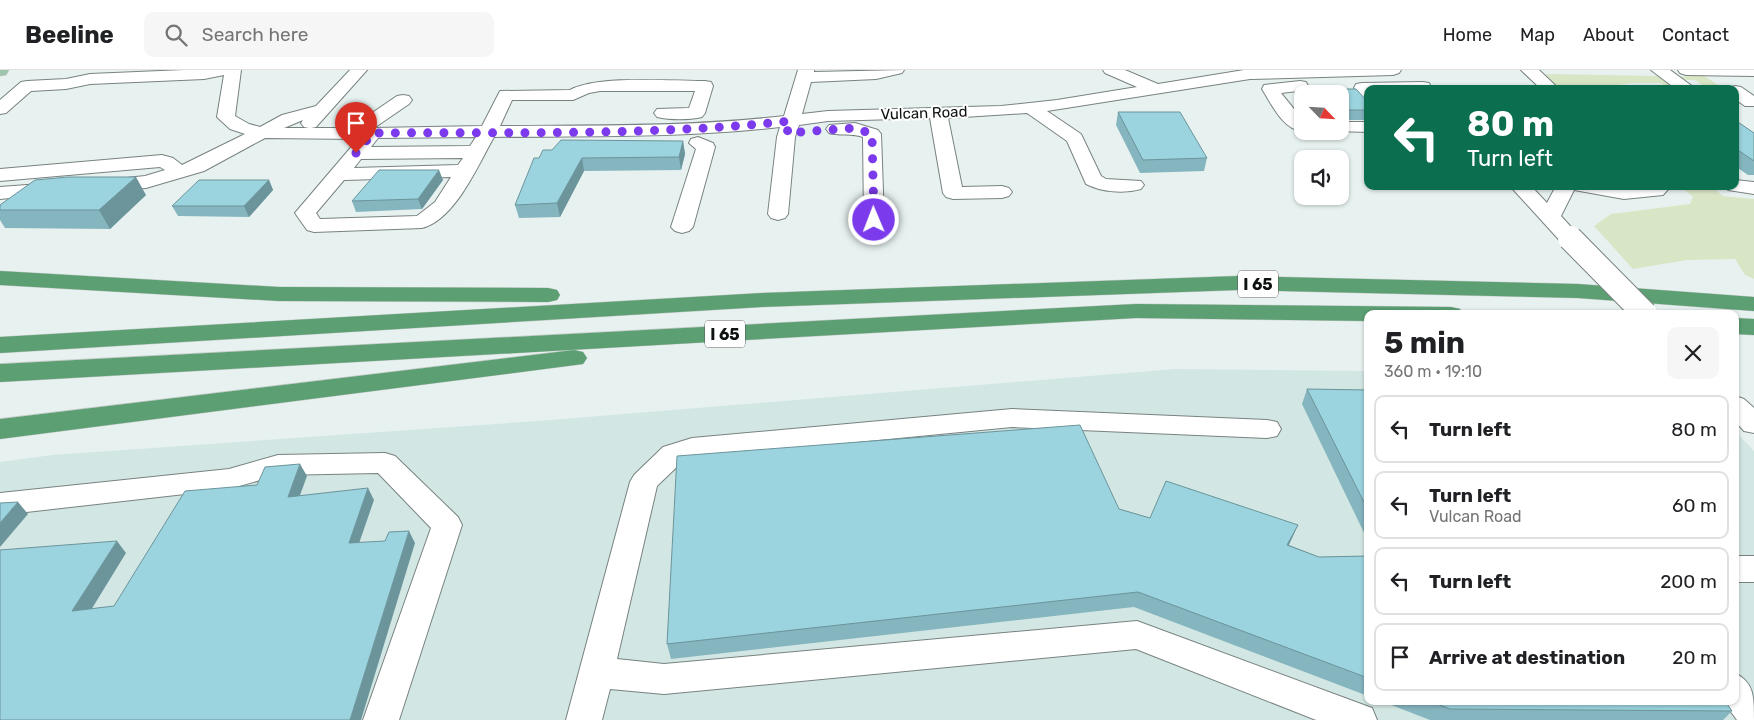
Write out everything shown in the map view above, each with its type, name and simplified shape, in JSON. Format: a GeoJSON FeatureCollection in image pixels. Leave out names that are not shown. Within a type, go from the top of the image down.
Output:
{"type":"FeatureCollection","features":[{"type":"Feature","properties":{"kind":"highway"},"geometry":{"type":"LineString","coordinates":[[0,278],[279,294],[494,296],[693,292],[762,300]]}},
{"type":"Feature","properties":{"kind":"highway","name":"I 65"},"geometry":{"type":"LineString","coordinates":[[0,345],[762,300],[1238,283],[1578,292],[1754,304]]}},
{"type":"Feature","properties":{"kind":"highway"},"geometry":{"type":"LineString","coordinates":[[0,429],[576,358],[1040,326],[1136,311]]}},
{"type":"Feature","properties":{"kind":"highway","name":"I 65"},"geometry":{"type":"LineString","coordinates":[[0,373],[1136,311],[1364,313]]}},
{"type":"Feature","properties":{"kind":"highway"},"geometry":{"type":"LineString","coordinates":[[1739,326],[1754,328]]}},
{"type":"Feature","properties":{"kind":"street"},"geometry":{"type":"LineString","coordinates":[[28,86],[27,82],[40,70]]}},
{"type":"Feature","properties":{"kind":"street"},"geometry":{"type":"LineString","coordinates":[[300,134],[359,70]]}},
{"type":"Feature","properties":{"kind":"street"},"geometry":{"type":"LineString","coordinates":[[778,214],[789,127],[805,74],[876,74],[896,70]]}},
{"type":"Feature","properties":{"kind":"street"},"geometry":{"type":"LineString","coordinates":[[1111,70],[1156,89]]}},
{"type":"Feature","properties":{"kind":"street","name":"Vulcan Road"},"geometry":{"type":"LineString","coordinates":[[225,72],[226,117],[233,124],[263,133],[300,134],[361,140],[492,124],[620,138],[741,126],[789,127],[828,116],[938,113],[1156,89],[1212,75],[1250,74],[1301,84],[1336,71],[1393,70]]}},
{"type":"Feature","properties":{"kind":"street"},"geometry":{"type":"LineString","coordinates":[[1406,70],[1420,85]]}},
{"type":"Feature","properties":{"kind":"street"},"geometry":{"type":"LineString","coordinates":[[1529,70],[1546,85]]}},
{"type":"Feature","properties":{"kind":"street"},"geometry":{"type":"LineString","coordinates":[[1659,70],[1682,85]]}},
{"type":"Feature","properties":{"kind":"street"},"geometry":{"type":"LineString","coordinates":[[1686,70],[1754,71]]}},
{"type":"Feature","properties":{"kind":"street"},"geometry":{"type":"LineString","coordinates":[[1704,71],[1726,85]]}},
{"type":"Feature","properties":{"kind":"street"},"geometry":{"type":"LineString","coordinates":[[0,109],[28,86],[124,74],[204,74],[225,72]]}},
{"type":"Feature","properties":{"kind":"street"},"geometry":{"type":"LineString","coordinates":[[1042,91],[1107,83],[1121,80],[1128,76]]}},
{"type":"Feature","properties":{"kind":"street"},"geometry":{"type":"LineString","coordinates":[[1294,119],[1284,110],[1270,88],[1301,84],[1364,91]]}},
{"type":"Feature","properties":{"kind":"street"},"geometry":{"type":"LineString","coordinates":[[402,100],[361,140],[338,174],[306,213],[314,226],[422,222],[442,206],[476,152],[506,95],[573,95],[584,89],[600,86],[705,86],[696,113],[647,114]]}},
{"type":"Feature","properties":{"kind":"street"},"geometry":{"type":"LineString","coordinates":[[1739,94],[1751,102]]}},
{"type":"Feature","properties":{"kind":"street"},"geometry":{"type":"LineString","coordinates":[[1021,103],[1044,126],[1075,138],[1093,180],[1102,185],[1134,185]]}},
{"type":"Feature","properties":{"kind":"street"},"geometry":{"type":"LineString","coordinates":[[0,193],[133,184],[180,173],[204,164],[288,119],[322,110]]}},
{"type":"Feature","properties":{"kind":"street"},"geometry":{"type":"LineString","coordinates":[[938,113],[954,192],[1002,192]]}},
{"type":"Feature","properties":{"kind":"street"},"geometry":{"type":"LineString","coordinates":[[492,124],[589,114]]}},
{"type":"Feature","properties":{"kind":"street"},"geometry":{"type":"LineString","coordinates":[[789,127],[855,128],[872,134],[874,220]]}},
{"type":"Feature","properties":{"kind":"street"},"geometry":{"type":"LineString","coordinates":[[1349,127],[1364,127]]}},
{"type":"Feature","properties":{"kind":"street"},"geometry":{"type":"LineString","coordinates":[[361,140],[476,152]]}},
{"type":"Feature","properties":{"kind":"street"},"geometry":{"type":"LineString","coordinates":[[682,227],[706,147],[698,144]]}},
{"type":"Feature","properties":{"kind":"street"},"geometry":{"type":"LineString","coordinates":[[0,175],[162,162],[166,162],[180,173]]}},
{"type":"Feature","properties":{"kind":"street"},"geometry":{"type":"LineString","coordinates":[[338,174],[464,171]]}},
{"type":"Feature","properties":{"kind":"street"},"geometry":{"type":"LineString","coordinates":[[1739,186],[1754,188]]}},
{"type":"Feature","properties":{"kind":"street"},"geometry":{"type":"LineString","coordinates":[[1524,190],[1641,310]]}},
{"type":"Feature","properties":{"kind":"street"},"geometry":{"type":"LineString","coordinates":[[1550,217],[1564,190]]}},
{"type":"Feature","properties":{"kind":"street"},"geometry":{"type":"LineString","coordinates":[[1609,190],[1624,192],[1657,190]]}},
{"type":"Feature","properties":{"kind":"street"},"geometry":{"type":"LineString","coordinates":[[1739,409],[1754,424]]}},
{"type":"Feature","properties":{"kind":"street"},"geometry":{"type":"LineString","coordinates":[[584,720],[644,482],[673,454],[692,448],[1012,418],[1267,429]]}},
{"type":"Feature","properties":{"kind":"street"},"geometry":{"type":"LineString","coordinates":[[0,504],[229,479],[278,466],[385,463],[447,524],[381,720]]}},
{"type":"Feature","properties":{"kind":"street"},"geometry":{"type":"LineString","coordinates":[[1739,569],[1754,569]]}},
{"type":"Feature","properties":{"kind":"street"},"geometry":{"type":"LineString","coordinates":[[596,672],[664,680],[1137,635],[1359,720]]}},
{"type":"Feature","properties":{"kind":"street"},"geometry":{"type":"LineString","coordinates":[[1739,694],[1754,715]]}},
{"type":"Feature","properties":{"kind":"shaded area"},"geometry":{"type":"Polygon","coordinates":[[[1175,369],[1364,371],[1364,705],[1739,705],[1739,435],[1754,451],[1754,720],[0,720],[0,462],[52,455],[538,421],[1175,369]]]}},
{"type":"Feature","properties":{"kind":"green space"},"geometry":{"type":"Polygon","coordinates":[[[1540,75],[1659,76],[1674,85],[1631,83],[1617,85],[1552,85],[1540,75]]]}},
{"type":"Feature","properties":{"kind":"green space"},"geometry":{"type":"Polygon","coordinates":[[[1703,75],[1718,85],[1702,85],[1695,80],[1682,80],[1676,77],[1703,75]]]}},
{"type":"Feature","properties":{"kind":"green space"},"geometry":{"type":"Polygon","coordinates":[[[1685,190],[1716,190],[1723,196],[1754,199],[1754,279],[1745,275],[1735,259],[1687,260],[1633,269],[1594,226],[1611,214],[1690,204],[1693,197],[1685,190]]]}},
{"type":"Feature","properties":{"kind":"building"},"geometry":{"type":"Polygon","coordinates":[[[1349,89],[1356,89],[1364,98],[1364,110],[1349,110],[1349,89]]]}},
{"type":"Feature","properties":{"kind":"building"},"geometry":{"type":"Polygon","coordinates":[[[1118,112],[1180,112],[1207,158],[1143,160],[1118,112]]]}},
{"type":"Feature","properties":{"kind":"building"},"geometry":{"type":"Polygon","coordinates":[[[1739,123],[1754,133],[1754,161],[1739,151],[1739,123]]]}},
{"type":"Feature","properties":{"kind":"building"},"geometry":{"type":"Polygon","coordinates":[[[561,140],[683,141],[679,157],[582,158],[557,203],[515,205],[534,158],[539,158],[543,150],[552,150],[561,140]]]}},
{"type":"Feature","properties":{"kind":"building"},"geometry":{"type":"Polygon","coordinates":[[[379,170],[439,170],[418,199],[352,201],[379,170]]]}},
{"type":"Feature","properties":{"kind":"building"},"geometry":{"type":"Polygon","coordinates":[[[68,177],[136,177],[99,210],[0,210],[0,205],[35,180],[68,177]]]}},
{"type":"Feature","properties":{"kind":"building"},"geometry":{"type":"Polygon","coordinates":[[[199,180],[269,180],[244,206],[172,206],[199,180]]]}},
{"type":"Feature","properties":{"kind":"building"},"geometry":{"type":"Polygon","coordinates":[[[1307,389],[1364,390],[1364,502],[1307,389]]]}},
{"type":"Feature","properties":{"kind":"building"},"geometry":{"type":"Polygon","coordinates":[[[1080,425],[1119,509],[1150,518],[1166,481],[1298,525],[1287,545],[1319,557],[1364,556],[1364,677],[1138,592],[667,644],[677,456],[1080,425]]]}},
{"type":"Feature","properties":{"kind":"building"},"geometry":{"type":"Polygon","coordinates":[[[300,464],[288,497],[368,488],[349,543],[385,541],[389,532],[409,531],[350,720],[0,720],[0,550],[117,541],[72,611],[114,606],[185,491],[257,485],[265,467],[300,464]]]}},
{"type":"Feature","properties":{"kind":"building"},"geometry":{"type":"Polygon","coordinates":[[[18,502],[0,523],[0,503],[18,502]]]}},
{"type":"Feature","properties":{"kind":"building"},"geometry":{"type":"Polygon","coordinates":[[[1440,705],[1728,705],[1732,711],[1450,709],[1440,705]]]}},
{"type":"Feature","properties":{"kind":"route"},"geometry":{"type":"LineString","coordinates":[[356,153],[373,133],[668,130],[790,121],[787,133],[855,128],[872,134],[874,220]]}}]}
